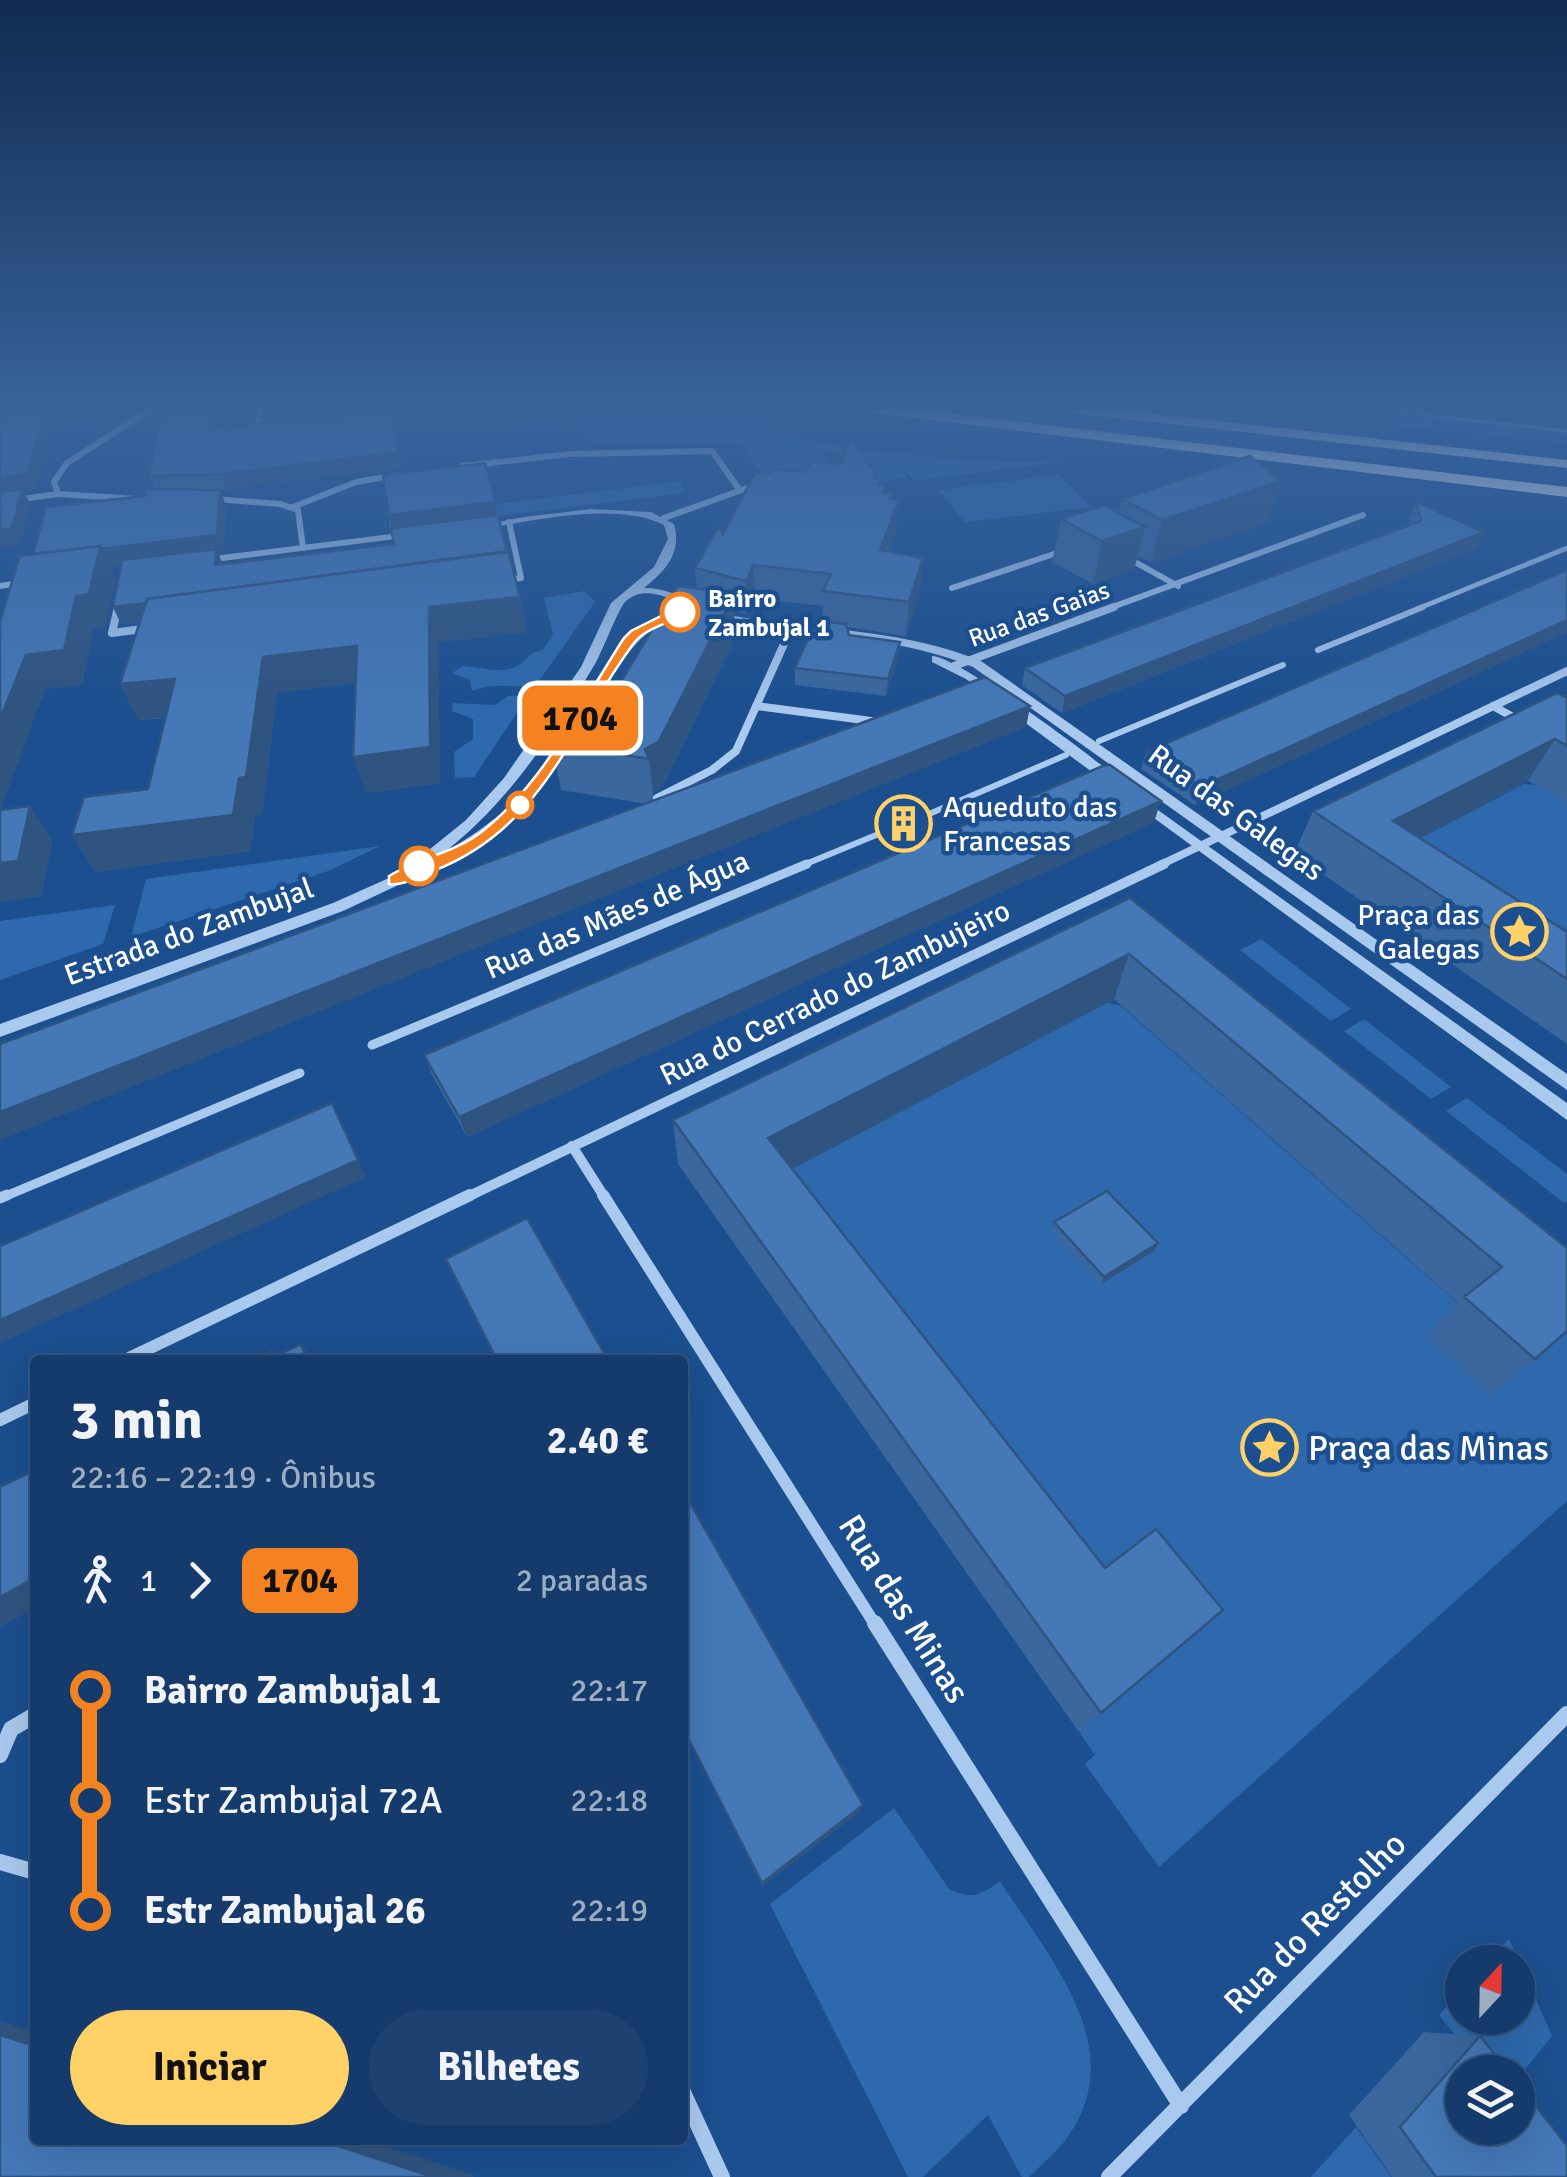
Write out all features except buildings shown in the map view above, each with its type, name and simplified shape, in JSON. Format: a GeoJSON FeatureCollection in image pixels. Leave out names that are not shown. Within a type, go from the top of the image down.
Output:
{"type":"FeatureCollection","features":[{"type":"Feature","properties":{"kind":"street"},"geometry":{"type":"LineString","coordinates":[[297,511],[301,514],[303,548]]}},
{"type":"Feature","properties":{"kind":"street"},"geometry":{"type":"LineString","coordinates":[[471,527],[612,511]]}},
{"type":"Feature","properties":{"kind":"street"},"geometry":{"type":"LineString","coordinates":[[625,511],[664,518],[683,511]]}},
{"type":"Feature","properties":{"kind":"street","name":"Rua das Gaias"},"geometry":{"type":"LineString","coordinates":[[962,663],[1363,515]]}},
{"type":"Feature","properties":{"kind":"street"},"geometry":{"type":"LineString","coordinates":[[664,518],[674,534],[658,571],[662,584],[677,602]]}},
{"type":"Feature","properties":{"kind":"street"},"geometry":{"type":"LineString","coordinates":[[502,580],[521,578],[508,522]]}},
{"type":"Feature","properties":{"kind":"street"},"geometry":{"type":"LineString","coordinates":[[181,563],[434,532]]}},
{"type":"Feature","properties":{"kind":"street"},"geometry":{"type":"LineString","coordinates":[[952,588],[1078,546]]}},
{"type":"Feature","properties":{"kind":"street"},"geometry":{"type":"LineString","coordinates":[[1318,650],[1567,548]]}},
{"type":"Feature","properties":{"kind":"street"},"geometry":{"type":"LineString","coordinates":[[1112,550],[1178,586]]}},
{"type":"Feature","properties":{"kind":"street","name":"Estrada do Zambujal"},"geometry":{"type":"LineString","coordinates":[[395,880],[442,851],[480,818],[519,773],[623,612],[658,571]]}},
{"type":"Feature","properties":{"kind":"street"},"geometry":{"type":"LineString","coordinates":[[0,586],[53,579]]}},
{"type":"Feature","properties":{"kind":"street"},"geometry":{"type":"LineString","coordinates":[[623,612],[642,592],[712,615],[962,663]]}},
{"type":"Feature","properties":{"kind":"street"},"geometry":{"type":"LineString","coordinates":[[121,594],[112,633],[170,625]]}},
{"type":"Feature","properties":{"kind":"street","name":"Estrada do Zambujal"},"geometry":{"type":"LineString","coordinates":[[0,1030],[338,906],[441,862],[488,835],[525,800],[549,768],[628,641],[658,622],[623,612]]}},
{"type":"Feature","properties":{"kind":"street"},"geometry":{"type":"LineString","coordinates":[[698,626],[789,632]]}},
{"type":"Feature","properties":{"kind":"street"},"geometry":{"type":"LineString","coordinates":[[657,798],[712,770],[736,751],[789,632]]}},
{"type":"Feature","properties":{"kind":"street","name":"Rua das Galegas"},"geometry":{"type":"LineString","coordinates":[[962,663],[1221,836],[1567,1083]]}},
{"type":"Feature","properties":{"kind":"street","name":"Rua das Galegas"},"geometry":{"type":"LineString","coordinates":[[962,663],[1201,846],[1567,1113]]}},
{"type":"Feature","properties":{"kind":"street"},"geometry":{"type":"LineString","coordinates":[[1099,741],[1283,665]]}},
{"type":"Feature","properties":{"kind":"street","name":"Rua do Cerrado do Zambujeiro"},"geometry":{"type":"LineString","coordinates":[[135,1355],[1567,671]]}},
{"type":"Feature","properties":{"kind":"street"},"geometry":{"type":"LineString","coordinates":[[756,706],[884,722]]}},
{"type":"Feature","properties":{"kind":"street"},"geometry":{"type":"LineString","coordinates":[[1493,706],[1537,730]]}},
{"type":"Feature","properties":{"kind":"street"},"geometry":{"type":"LineString","coordinates":[[929,814],[1066,755]]}},
{"type":"Feature","properties":{"kind":"street","name":"Rua das Mães de Água"},"geometry":{"type":"LineString","coordinates":[[372,1045],[881,833]]}},
{"type":"Feature","properties":{"kind":"street"},"geometry":{"type":"LineString","coordinates":[[0,1198],[300,1074]]}},
{"type":"Feature","properties":{"kind":"street","name":"Rua das Minas"},"geometry":{"type":"LineString","coordinates":[[572,1146],[1181,2106]]}},
{"type":"Feature","properties":{"kind":"street"},"geometry":{"type":"LineString","coordinates":[[0,1420],[30,1405]]}},
{"type":"Feature","properties":{"kind":"street","name":"Rua do Restolho"},"geometry":{"type":"LineString","coordinates":[[1108,2177],[1567,1714]]}},
{"type":"Feature","properties":{"kind":"street"},"geometry":{"type":"LineString","coordinates":[[0,1755],[10,1729],[30,1718]]}},
{"type":"Feature","properties":{"kind":"street"},"geometry":{"type":"LineString","coordinates":[[0,1862],[30,1871]]}},
{"type":"Feature","properties":{"kind":"street"},"geometry":{"type":"LineString","coordinates":[[688,2103],[722,2177]]}},
{"type":"Feature","properties":{"kind":"shaded area"},"geometry":{"type":"Polygon","coordinates":[[[441,511],[544,511],[389,530],[389,517],[441,511]]]}},
{"type":"Feature","properties":{"kind":"shaded area"},"geometry":{"type":"Polygon","coordinates":[[[955,511],[1061,511],[965,522],[955,511]]]}},
{"type":"Feature","properties":{"kind":"shaded area"},"geometry":{"type":"Polygon","coordinates":[[[584,591],[595,602],[536,685],[489,686],[472,691],[470,680],[452,673],[463,666],[502,670],[519,665],[543,650],[553,634],[544,598],[584,591]]]}},
{"type":"Feature","properties":{"kind":"shaded area"},"geometry":{"type":"Polygon","coordinates":[[[529,695],[474,777],[455,778],[454,752],[473,739],[473,719],[452,711],[453,703],[495,705],[508,696],[529,695]]]}},
{"type":"Feature","properties":{"kind":"shaded area","name":"Praça das Galegas"},"geometry":{"type":"Polygon","coordinates":[[[1524,784],[1535,785],[1567,803],[1567,997],[1375,862],[1524,784]]]}},
{"type":"Feature","properties":{"kind":"shaded area"},"geometry":{"type":"Polygon","coordinates":[[[380,846],[331,870],[131,937],[146,879],[380,846]]]}},
{"type":"Feature","properties":{"kind":"shaded area"},"geometry":{"type":"Polygon","coordinates":[[[115,905],[103,944],[0,980],[0,921],[115,905]]]}},
{"type":"Feature","properties":{"kind":"shaded area"},"geometry":{"type":"Polygon","coordinates":[[[1261,939],[1351,1009],[1331,1021],[1240,950],[1261,939]]]}},
{"type":"Feature","properties":{"kind":"shaded area","name":"Praça das Minas"},"geometry":{"type":"Polygon","coordinates":[[[1107,1003],[1120,1005],[1462,1307],[1567,1329],[1567,1501],[1159,1867],[1085,1764],[1095,1755],[1079,1732],[1193,1636],[1083,1595],[779,1176],[1107,1003]]]}},
{"type":"Feature","properties":{"kind":"shaded area"},"geometry":{"type":"Polygon","coordinates":[[[1364,1019],[1451,1087],[1431,1099],[1344,1031],[1364,1019]]]}},
{"type":"Feature","properties":{"kind":"shaded area"},"geometry":{"type":"Polygon","coordinates":[[[1467,1098],[1567,1174],[1567,1201],[1564,1203],[1446,1111],[1467,1098]]]}},
{"type":"Feature","properties":{"kind":"shaded area"},"geometry":{"type":"Polygon","coordinates":[[[894,1808],[949,1889],[976,1894],[1000,1881],[1076,2004],[1087,2037],[1091,2071],[1085,2104],[1067,2138],[1029,2177],[1022,2177],[988,2115],[923,2177],[908,2177],[770,1904],[894,1808]]]}},
{"type":"Feature","properties":{"kind":"shaded area"},"geometry":{"type":"Polygon","coordinates":[[[1535,1998],[1552,2036],[1535,2057],[1471,2055],[1455,2035],[1535,2035],[1535,1998]]]}},
{"type":"Feature","properties":{"kind":"shaded area"},"geometry":{"type":"Polygon","coordinates":[[[1356,2127],[1391,2177],[1311,2177],[1356,2127]]]}},
{"type":"Feature","properties":{"kind":"bus line","name":"1704"},"geometry":{"type":"LineString","coordinates":[[419,866],[395,880],[441,862],[488,835],[525,800],[549,768],[628,641],[680,612]]}},
{"type":"Feature","properties":{"kind":"place","name":"Bairro Zambujal 1"},"geometry":{"type":"Point","coordinates":[680,612]}},
{"type":"Feature","properties":{"kind":"place","name":"Aqueduto das Francesas"},"geometry":{"type":"Point","coordinates":[904,824]}},
{"type":"Feature","properties":{"kind":"place","name":"Praça das Galegas"},"geometry":{"type":"Point","coordinates":[1519,932]}},
{"type":"Feature","properties":{"kind":"place","name":"Praça das Minas"},"geometry":{"type":"Point","coordinates":[1269,1448]}}]}
